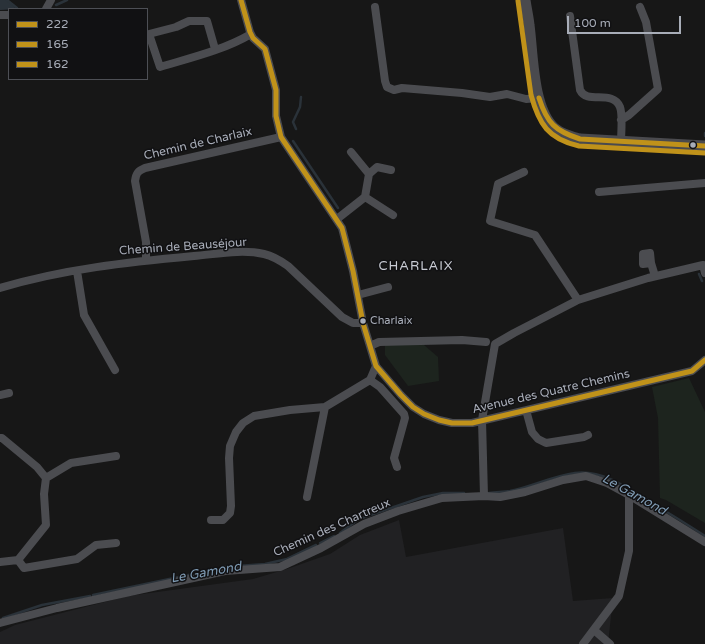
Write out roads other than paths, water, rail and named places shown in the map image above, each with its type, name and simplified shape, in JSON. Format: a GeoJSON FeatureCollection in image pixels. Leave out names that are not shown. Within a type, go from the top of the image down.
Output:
{"type":"FeatureCollection","features":[{"type":"Feature","properties":{"kind":"street","name":"Avenue des Quatre Chemins"},"geometry":{"type":"LineString","coordinates":[[241,0],[251,34],[253,38],[265,49],[276,90],[276,116],[281,137],[342,228],[363,323],[376,366],[413,407],[424,414],[439,420],[452,423],[472,423],[692,371],[705,360]]}},
{"type":"Feature","properties":{"kind":"street"},"geometry":{"type":"LineString","coordinates":[[525,0],[533,67],[539,98],[543,111],[554,128],[566,135],[580,139],[705,146]]}},
{"type":"Feature","properties":{"kind":"street"},"geometry":{"type":"LineString","coordinates":[[621,120],[629,115],[658,89],[646,22],[640,7]]}},
{"type":"Feature","properties":{"kind":"street"},"geometry":{"type":"LineString","coordinates":[[375,8],[387,87],[394,90],[402,88],[455,92],[490,97],[506,94],[526,99],[539,98]]}},
{"type":"Feature","properties":{"kind":"street"},"geometry":{"type":"LineString","coordinates":[[570,16],[580,90],[582,94],[586,96],[610,98],[616,101],[620,108],[621,142]]}},
{"type":"Feature","properties":{"kind":"street"},"geometry":{"type":"LineString","coordinates":[[215,49],[207,22],[188,21],[176,27],[149,34],[160,67],[215,49],[240,40],[251,34]]}},
{"type":"Feature","properties":{"kind":"street","name":"Chemin de Charlaix"},"geometry":{"type":"LineString","coordinates":[[146,260],[146,242],[135,181],[136,174],[145,168],[281,137]]}},
{"type":"Feature","properties":{"kind":"street"},"geometry":{"type":"LineString","coordinates":[[351,152],[368,174]]}},
{"type":"Feature","properties":{"kind":"street"},"geometry":{"type":"LineString","coordinates":[[337,219],[365,197],[368,174],[376,167],[391,170]]}},
{"type":"Feature","properties":{"kind":"street"},"geometry":{"type":"LineString","coordinates":[[524,172],[498,184],[490,221],[535,235],[578,300]]}},
{"type":"Feature","properties":{"kind":"street"},"geometry":{"type":"LineString","coordinates":[[599,192],[705,183]]}},
{"type":"Feature","properties":{"kind":"street"},"geometry":{"type":"LineString","coordinates":[[365,197],[393,215]]}},
{"type":"Feature","properties":{"kind":"street","name":"Chemin de Beauséjour"},"geometry":{"type":"LineString","coordinates":[[0,288],[34,278],[108,265],[146,260],[243,252],[263,254],[280,260],[342,317],[353,323],[363,323]]}},
{"type":"Feature","properties":{"kind":"street"},"geometry":{"type":"LineString","coordinates":[[651,263],[655,276]]}},
{"type":"Feature","properties":{"kind":"street"},"geometry":{"type":"LineString","coordinates":[[484,496],[482,420],[495,344],[578,300],[655,276],[704,267]]}},
{"type":"Feature","properties":{"kind":"street"},"geometry":{"type":"LineString","coordinates":[[76,271],[84,315],[116,370]]}},
{"type":"Feature","properties":{"kind":"street"},"geometry":{"type":"LineString","coordinates":[[358,295],[388,287]]}},
{"type":"Feature","properties":{"kind":"street"},"geometry":{"type":"LineString","coordinates":[[370,346],[379,342],[462,340],[486,342]]}},
{"type":"Feature","properties":{"kind":"street"},"geometry":{"type":"LineString","coordinates":[[212,520],[223,520],[230,513],[232,506],[229,458],[230,446],[236,432],[243,424],[254,416],[290,410],[325,407],[370,380],[376,366]]}},
{"type":"Feature","properties":{"kind":"street"},"geometry":{"type":"LineString","coordinates":[[370,380],[380,387],[404,414],[405,418],[394,458],[397,466]]}},
{"type":"Feature","properties":{"kind":"street"},"geometry":{"type":"LineString","coordinates":[[380,387],[388,380]]}},
{"type":"Feature","properties":{"kind":"street"},"geometry":{"type":"LineString","coordinates":[[0,395],[10,393]]}},
{"type":"Feature","properties":{"kind":"street"},"geometry":{"type":"LineString","coordinates":[[307,497],[325,407]]}},
{"type":"Feature","properties":{"kind":"street"},"geometry":{"type":"LineString","coordinates":[[526,410],[532,432],[538,439],[546,443],[584,437],[588,435]]}},
{"type":"Feature","properties":{"kind":"street"},"geometry":{"type":"LineString","coordinates":[[0,438],[2,438],[37,467],[46,478],[44,494],[46,525],[18,560],[0,562]]}},
{"type":"Feature","properties":{"kind":"street"},"geometry":{"type":"LineString","coordinates":[[46,478],[71,463],[116,456]]}},
{"type":"Feature","properties":{"kind":"street","name":"Chemin des Chartreux"},"geometry":{"type":"LineString","coordinates":[[0,623],[57,608],[225,571],[280,567],[321,548],[364,524],[398,511],[442,498],[484,496],[500,497],[519,494],[563,480],[586,476],[608,483],[705,542]]}},
{"type":"Feature","properties":{"kind":"street"},"geometry":{"type":"LineString","coordinates":[[583,644],[619,596],[629,551],[629,495]]}},
{"type":"Feature","properties":{"kind":"street"},"geometry":{"type":"LineString","coordinates":[[18,560],[24,568],[78,559],[96,545],[116,543]]}},
{"type":"Feature","properties":{"kind":"street"},"geometry":{"type":"LineString","coordinates":[[594,630],[610,644]]}},
{"type":"Feature","properties":{"kind":"waterway"},"geometry":{"type":"LineString","coordinates":[[7,0],[17,8]]}},
{"type":"Feature","properties":{"kind":"waterway"},"geometry":{"type":"LineString","coordinates":[[56,5],[67,0]]}},
{"type":"Feature","properties":{"kind":"waterway"},"geometry":{"type":"LineString","coordinates":[[296,129],[293,122],[300,107],[301,97]]}},
{"type":"Feature","properties":{"kind":"waterway"},"geometry":{"type":"LineString","coordinates":[[293,141],[338,208]]}},
{"type":"Feature","properties":{"kind":"waterway"},"geometry":{"type":"LineString","coordinates":[[570,145],[653,150]]}},
{"type":"Feature","properties":{"kind":"waterway"},"geometry":{"type":"LineString","coordinates":[[699,274],[702,281]]}},
{"type":"Feature","properties":{"kind":"waterway","name":"Le Gamond"},"geometry":{"type":"LineString","coordinates":[[489,493],[510,491],[567,474],[596,474],[617,482],[705,536]]}},
{"type":"Feature","properties":{"kind":"waterway","name":"Le Gamond"},"geometry":{"type":"LineString","coordinates":[[340,533],[359,519],[423,497],[443,493],[464,493]]}},
{"type":"Feature","properties":{"kind":"waterway","name":"Le Gamond"},"geometry":{"type":"LineString","coordinates":[[320,543],[334,536]]}},
{"type":"Feature","properties":{"kind":"waterway","name":"Le Gamond"},"geometry":{"type":"LineString","coordinates":[[224,567],[265,564],[287,559],[316,545]]}},
{"type":"Feature","properties":{"kind":"waterway","name":"Le Gamond"},"geometry":{"type":"LineString","coordinates":[[93,595],[198,573]]}},
{"type":"Feature","properties":{"kind":"waterway","name":"Le Gamond"},"geometry":{"type":"LineString","coordinates":[[3,618],[42,605],[90,596]]}},
{"type":"Feature","properties":{"kind":"place","name":"Charlaix"},"geometry":{"type":"Point","coordinates":[363,321]}},
{"type":"Feature","properties":{"kind":"district","name":"CHARLAIX"},"geometry":{"type":"Point","coordinates":[416,267]}}]}
